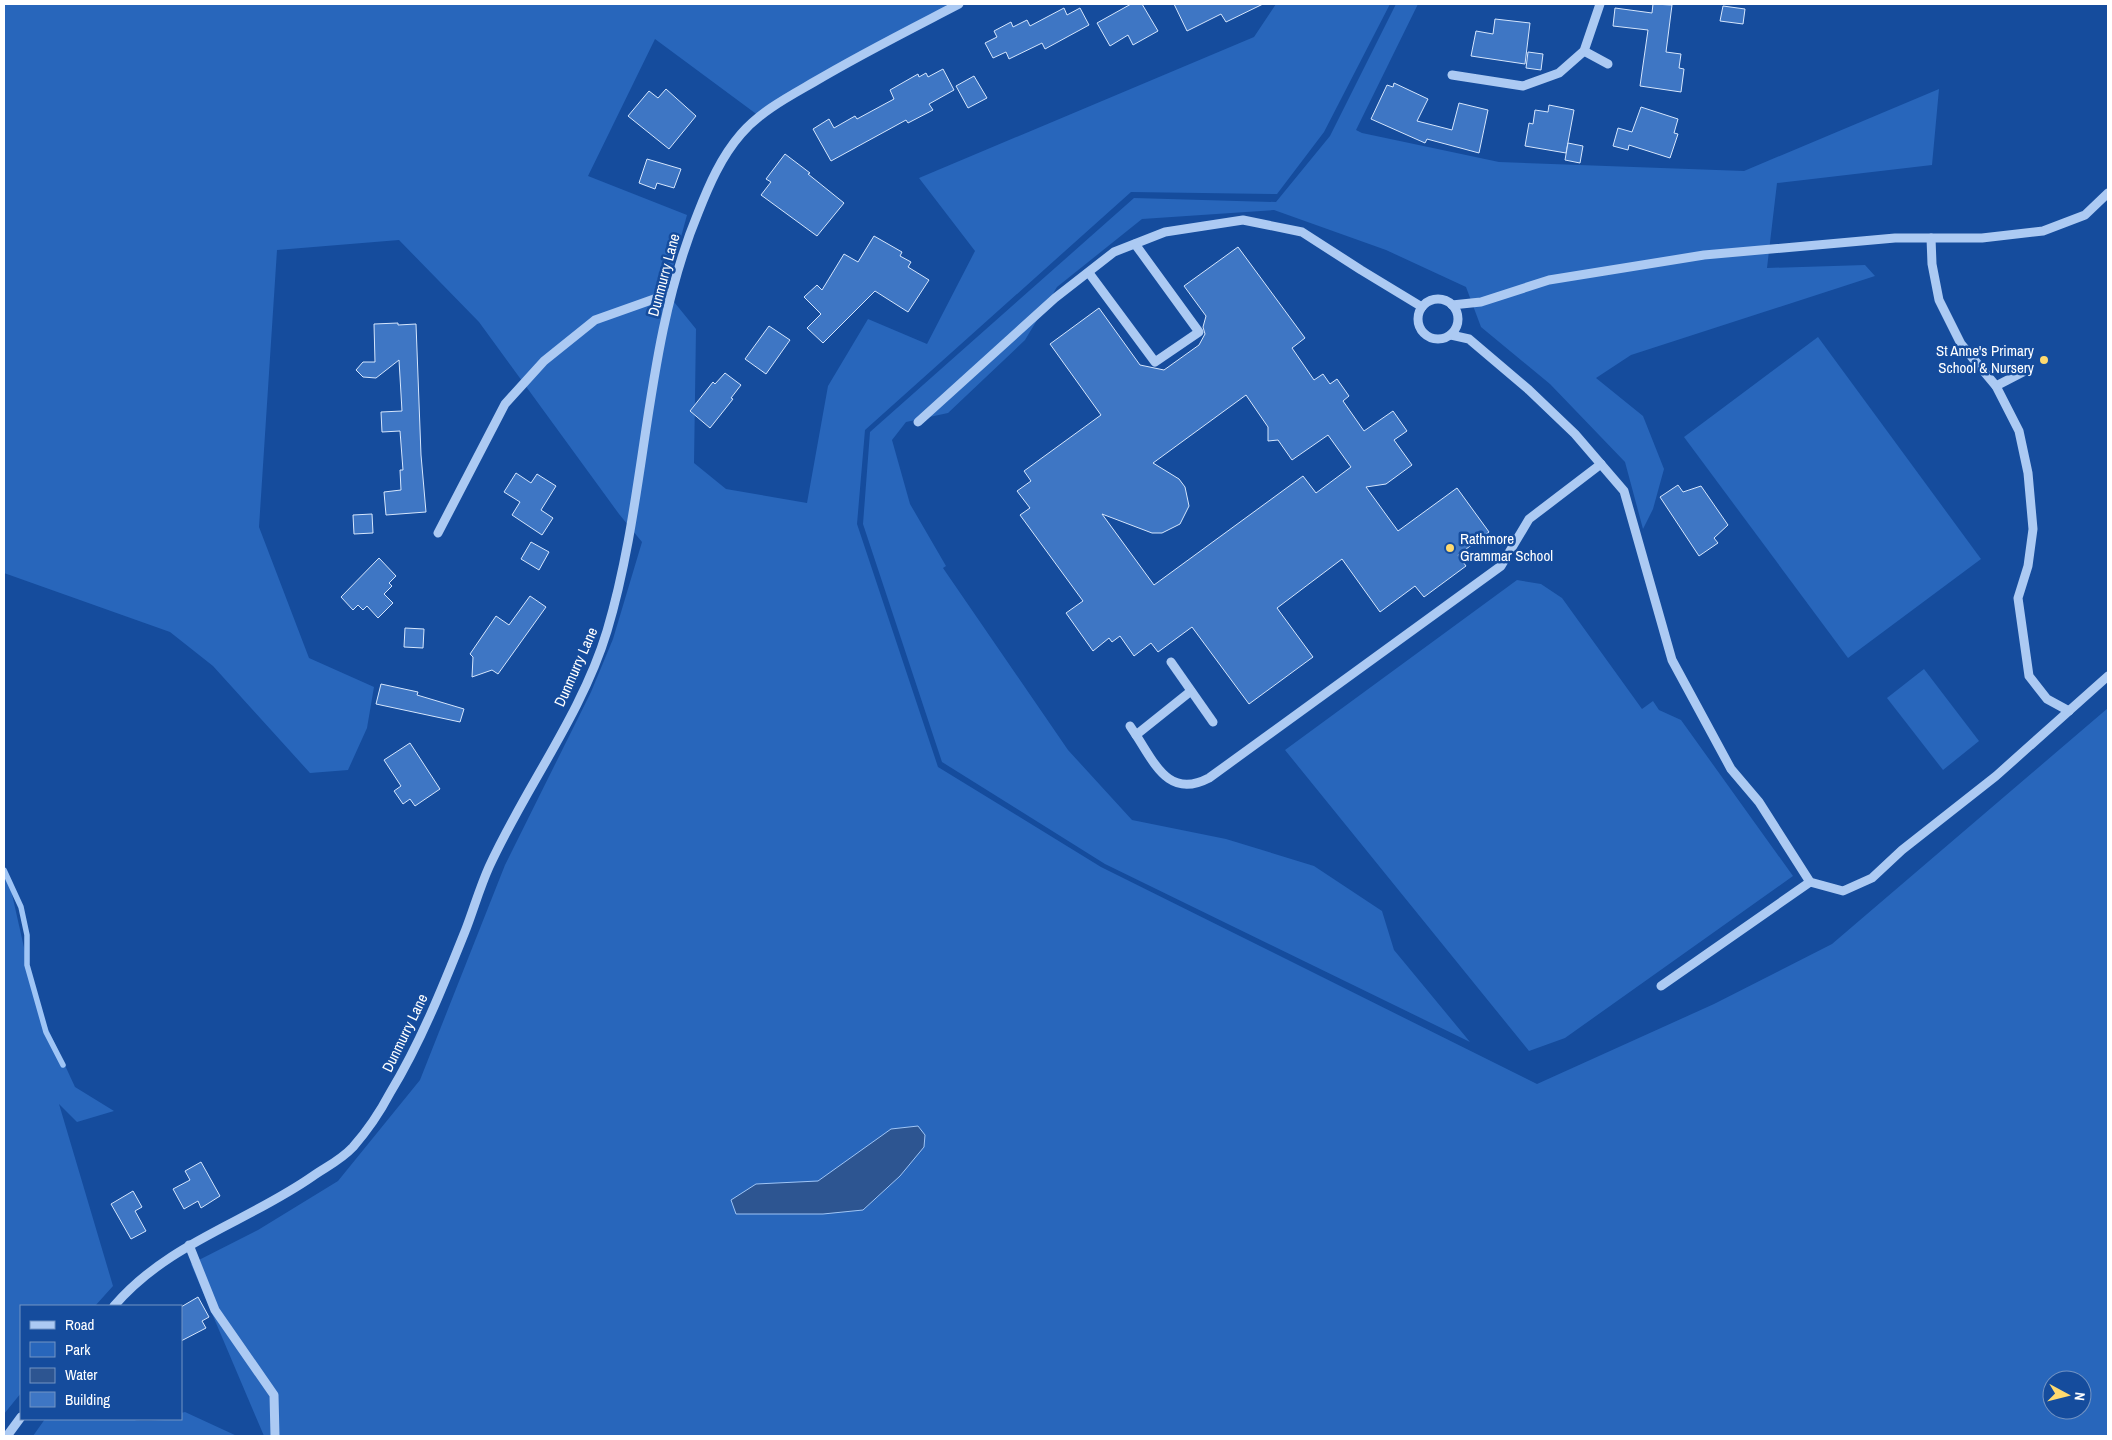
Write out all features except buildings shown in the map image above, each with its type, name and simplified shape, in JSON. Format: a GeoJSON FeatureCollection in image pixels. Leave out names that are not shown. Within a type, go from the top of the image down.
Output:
{"type":"FeatureCollection","features":[{"type":"Feature","properties":{"kind":"street","name":"Dunmurry Lane"},"geometry":{"type":"LineString","coordinates":[[115,1305],[156,1265],[189,1245],[251,1213],[338,1161],[352,1149],[363,1135],[392,1091],[428,1019],[490,866],[584,686],[606,637],[623,574],[650,401],[672,293],[683,253],[718,168],[741,134],[764,111],[829,73],[960,4]]}},
{"type":"Feature","properties":{"kind":"street"},"geometry":{"type":"LineString","coordinates":[[1452,75],[1523,86],[1559,74],[1584,52],[1600,4]]}},
{"type":"Feature","properties":{"kind":"street"},"geometry":{"type":"LineString","coordinates":[[1584,52],[1608,64]]}},
{"type":"Feature","properties":{"kind":"street"},"geometry":{"type":"LineString","coordinates":[[1452,305],[1482,302],[1548,280],[1704,255],[1895,238],[1982,238],[2043,231],[2085,215],[2108,193]]}},
{"type":"Feature","properties":{"kind":"street"},"geometry":{"type":"LineString","coordinates":[[918,422],[1054,298],[1114,252],[1165,232],[1243,220],[1302,232],[1422,307]]}},
{"type":"Feature","properties":{"kind":"street"},"geometry":{"type":"LineString","coordinates":[[1932,238],[1932,264],[1939,300],[1961,344],[1996,386],[2019,431],[2028,474],[2033,529],[2028,566],[2018,598],[2029,676],[2047,699],[2068,711]]}},
{"type":"Feature","properties":{"kind":"street"},"geometry":{"type":"LineString","coordinates":[[1089,273],[1155,362],[1199,332],[1135,244]]}},
{"type":"Feature","properties":{"kind":"street"},"geometry":{"type":"LineString","coordinates":[[438,532],[505,404],[544,361],[595,320],[672,293]]}},
{"type":"Feature","properties":{"kind":"street"},"geometry":{"type":"LineString","coordinates":[[1451,335],[1458,323],[1456,310],[1452,305],[1447,301],[1434,300],[1422,307],[1418,319],[1422,331],[1427,336],[1439,340],[1451,335],[1469,338],[1529,390],[1575,434],[1624,491],[1672,660],[1731,768],[1759,802],[1810,882],[1843,891],[1872,878],[1902,850],[1996,776],[2108,676]]}},
{"type":"Feature","properties":{"kind":"street"},"geometry":{"type":"LineString","coordinates":[[1996,386],[2023,372]]}},
{"type":"Feature","properties":{"kind":"street"},"geometry":{"type":"LineString","coordinates":[[1130,726],[1160,772],[1174,784],[1196,785],[1210,778],[1501,566],[1529,519],[1601,464]]}},
{"type":"Feature","properties":{"kind":"street"},"geometry":{"type":"LineString","coordinates":[[1171,662],[1213,722]]}},
{"type":"Feature","properties":{"kind":"street"},"geometry":{"type":"LineString","coordinates":[[1136,735],[1191,691]]}},
{"type":"Feature","properties":{"kind":"street"},"geometry":{"type":"LineString","coordinates":[[1661,986],[1810,882]]}},
{"type":"Feature","properties":{"kind":"street"},"geometry":{"type":"LineString","coordinates":[[189,1245],[215,1310],[274,1395],[275,1436]]}},
{"type":"Feature","properties":{"kind":"street"},"geometry":{"type":"LineString","coordinates":[[7,1436],[20,1418]]}},
{"type":"Feature","properties":{"kind":"green space"},"geometry":{"type":"Polygon","coordinates":[[[4,4],[959,4],[759,116],[655,39],[588,176],[687,215],[666,292],[696,329],[694,463],[726,489],[807,503],[828,386],[868,319],[927,344],[975,251],[919,178],[1254,37],[1276,4],[1390,4],[1324,132],[1277,194],[1131,192],[865,430],[857,524],[938,767],[1101,867],[1537,1084],[1714,1004],[1832,944],[2108,708],[2108,1436],[264,1436],[191,1264],[258,1230],[338,1181],[420,1080],[505,865],[591,692],[613,639],[642,542],[619,514],[479,322],[399,240],[277,250],[259,527],[309,658],[374,687],[367,728],[348,770],[310,773],[213,666],[170,632],[4,573],[4,4]]]}},
{"type":"Feature","properties":{"kind":"green space"},"geometry":{"type":"Polygon","coordinates":[[[1396,4],[1418,4],[1356,130],[1362,133],[1499,162],[1744,171],[1939,89],[1932,165],[1777,183],[1767,268],[1865,265],[1875,276],[1631,355],[1596,378],[1643,416],[1664,469],[1653,509],[1643,529],[1625,462],[1550,384],[1481,327],[1466,287],[1386,250],[1274,210],[1142,219],[1057,287],[1025,340],[948,413],[906,422],[892,440],[910,504],[946,566],[943,568],[1068,750],[1132,820],[1226,839],[1314,866],[1382,911],[1394,950],[1470,1042],[1105,864],[942,762],[863,524],[870,432],[1134,198],[1276,202],[1330,136],[1396,4]]]}},
{"type":"Feature","properties":{"kind":"green space"},"geometry":{"type":"Polygon","coordinates":[[[1818,337],[1981,559],[1848,658],[1684,437],[1818,337]]]}},
{"type":"Feature","properties":{"kind":"green space"},"geometry":{"type":"Polygon","coordinates":[[[1517,580],[1541,584],[1562,598],[1642,709],[1653,701],[1659,710],[1681,720],[1793,876],[1565,1038],[1529,1051],[1285,750],[1517,580]]]}},
{"type":"Feature","properties":{"kind":"green space"},"geometry":{"type":"Polygon","coordinates":[[[1924,669],[1979,741],[1943,770],[1887,698],[1924,669]]]}},
{"type":"Feature","properties":{"kind":"green space"},"geometry":{"type":"Polygon","coordinates":[[[4,875],[9,881],[37,1005],[75,1087],[114,1111],[77,1122],[59,1104],[113,1286],[96,1305],[20,1305],[20,1394],[4,1414],[4,875]]]}},
{"type":"Feature","properties":{"kind":"green space"},"geometry":{"type":"Polygon","coordinates":[[[185,1412],[237,1436],[33,1436],[44,1420],[182,1420],[182,1413],[185,1412]]]}},
{"type":"Feature","properties":{"kind":"water"},"geometry":{"type":"Polygon","coordinates":[[[918,1126],[925,1135],[924,1147],[900,1176],[863,1210],[823,1214],[736,1214],[731,1200],[756,1184],[818,1181],[891,1129],[918,1126]]]}},
{"type":"Feature","properties":{"kind":"waterway"},"geometry":{"type":"LineString","coordinates":[[4,870],[21,907],[27,935],[27,965],[46,1032],[63,1065]]}},
{"type":"Feature","properties":{"kind":"place","name":"St Anne's Primary School & Nursery"},"geometry":{"type":"Point","coordinates":[2044,360]}},
{"type":"Feature","properties":{"kind":"place","name":"Rathmore Grammar School"},"geometry":{"type":"Point","coordinates":[1450,548]}}]}
